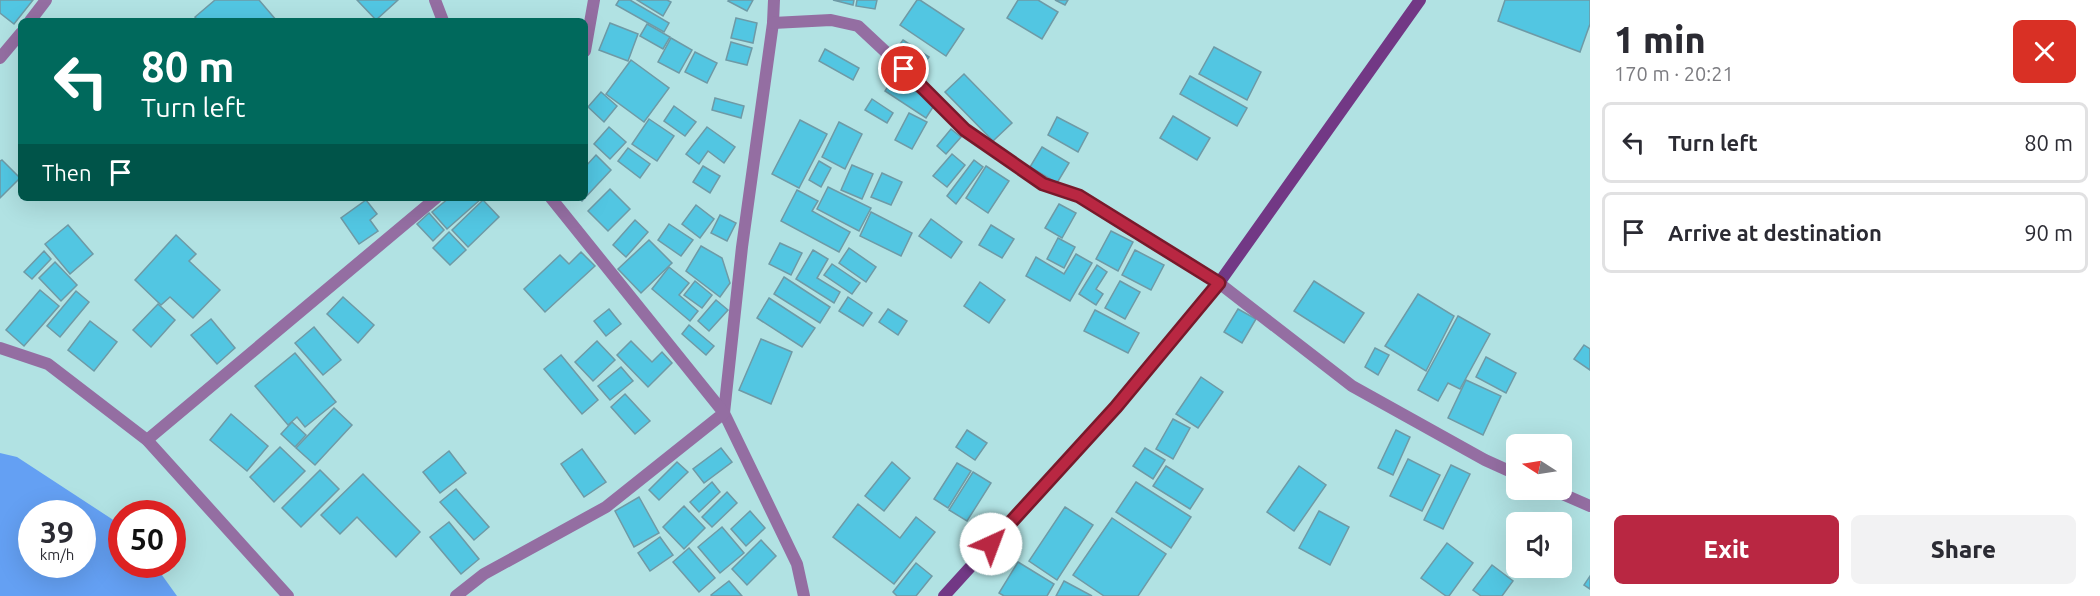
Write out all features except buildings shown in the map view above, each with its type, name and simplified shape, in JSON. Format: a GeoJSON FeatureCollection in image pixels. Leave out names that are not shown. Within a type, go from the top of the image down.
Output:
{"type":"FeatureCollection","features":[{"type":"Feature","properties":{"kind":"main road"},"geometry":{"type":"LineString","coordinates":[[944,596],[1116,407],[1219,283],[1420,0]]}},
{"type":"Feature","properties":{"kind":"street"},"geometry":{"type":"LineString","coordinates":[[32,18],[46,0]]}},
{"type":"Feature","properties":{"kind":"street"},"geometry":{"type":"LineString","coordinates":[[435,0],[442,18]]}},
{"type":"Feature","properties":{"kind":"street"},"geometry":{"type":"LineString","coordinates":[[588,34],[594,0]]}},
{"type":"Feature","properties":{"kind":"street"},"geometry":{"type":"LineString","coordinates":[[456,596],[484,574],[606,507],[724,413],[742,247],[774,0]]}},
{"type":"Feature","properties":{"kind":"street"},"geometry":{"type":"LineString","coordinates":[[772,23],[831,20],[858,26],[920,83],[965,130],[1043,184],[1079,196],[1219,283],[1352,386],[1506,469]]}},
{"type":"Feature","properties":{"kind":"street"},"geometry":{"type":"LineString","coordinates":[[0,58],[18,37]]}},
{"type":"Feature","properties":{"kind":"street"},"geometry":{"type":"LineString","coordinates":[[147,440],[431,201]]}},
{"type":"Feature","properties":{"kind":"street"},"geometry":{"type":"LineString","coordinates":[[553,201],[724,413],[797,564],[804,596]]}},
{"type":"Feature","properties":{"kind":"street"},"geometry":{"type":"LineString","coordinates":[[0,348],[48,364],[147,440],[288,596]]}},
{"type":"Feature","properties":{"kind":"street"},"geometry":{"type":"LineString","coordinates":[[1572,498],[1590,506]]}},
{"type":"Feature","properties":{"kind":"water"},"geometry":{"type":"Polygon","coordinates":[[[0,453],[17,457],[83,500],[18,500],[18,578],[96,578],[96,509],[108,516],[108,578],[164,578],[177,596],[0,596],[0,453]]]}},
{"type":"Feature","properties":{"kind":"route"},"geometry":{"type":"LineString","coordinates":[[904,69],[965,130],[1043,184],[1079,196],[1219,283],[1116,407],[991,544]]}}]}
